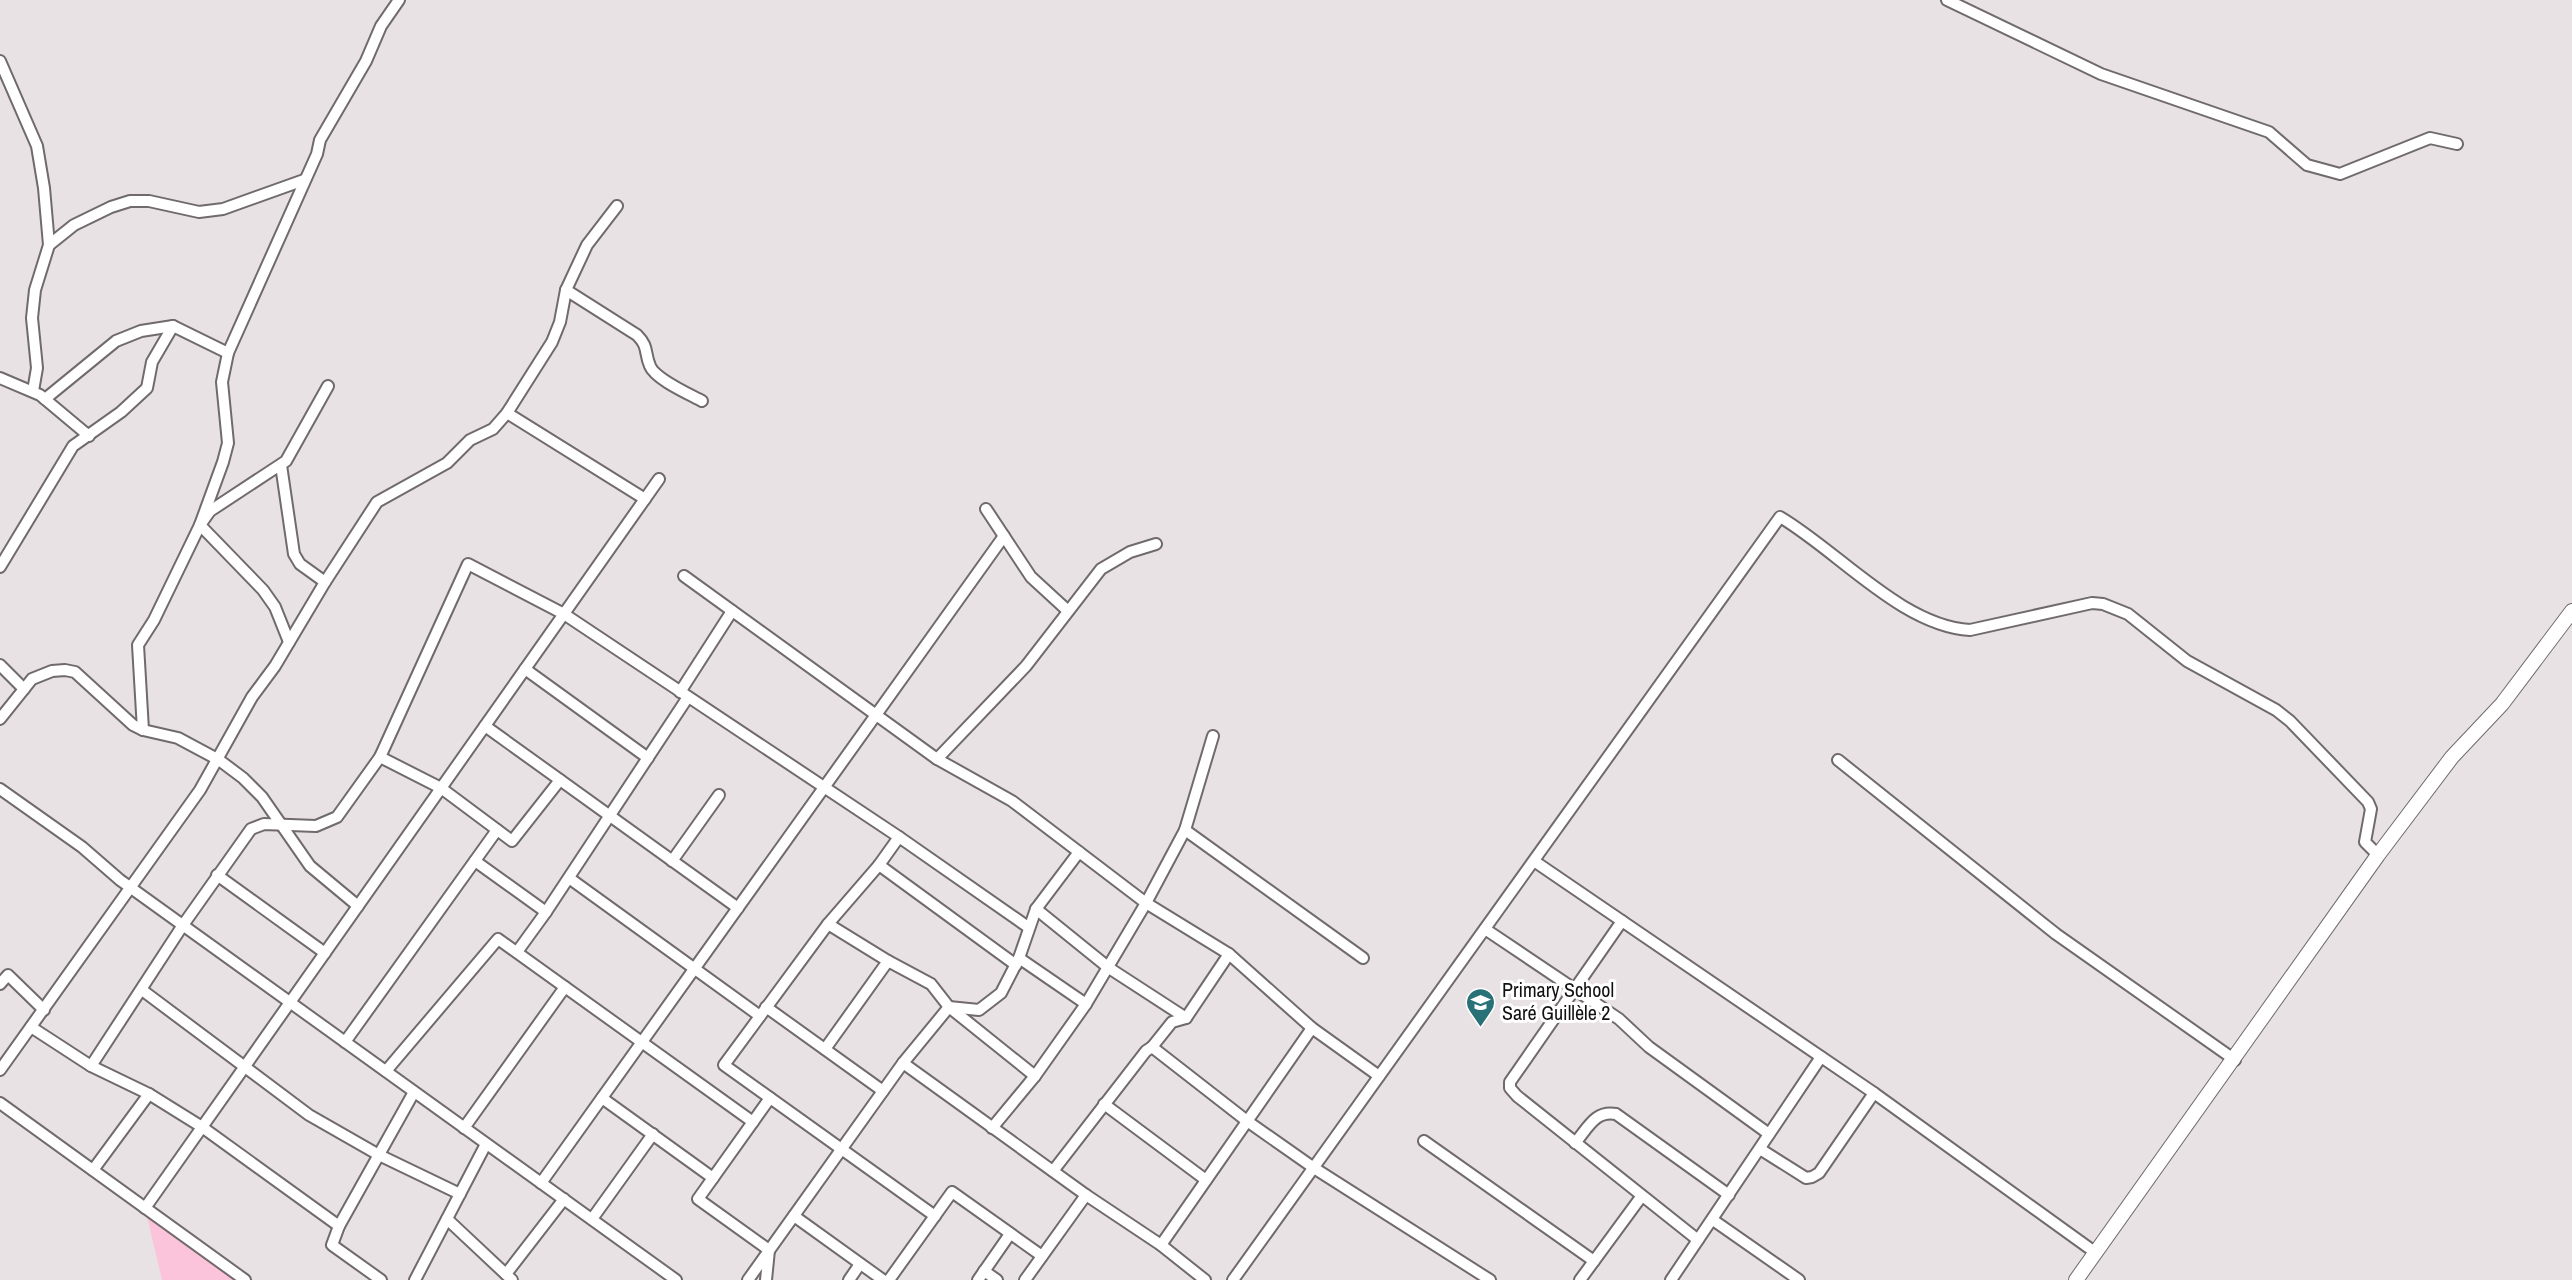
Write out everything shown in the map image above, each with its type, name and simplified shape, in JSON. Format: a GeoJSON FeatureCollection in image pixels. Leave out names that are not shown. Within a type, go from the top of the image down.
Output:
{"type":"FeatureCollection","features":[{"type":"Feature","properties":{"kind":"main road"},"geometry":{"type":"LineString","coordinates":[[2076,1280],[2235,1060],[2378,855],[2452,757],[2502,704],[2572,611]]}},
{"type":"Feature","properties":{"kind":"street"},"geometry":{"type":"LineString","coordinates":[[143,730],[138,645],[154,620],[200,525],[223,462],[228,443],[222,382],[228,353],[320,140],[366,61],[381,26],[399,0]]}},
{"type":"Feature","properties":{"kind":"street"},"geometry":{"type":"LineString","coordinates":[[1947,0],[2101,74],[2268,132],[2278,138],[2299,160],[2324,171],[2340,174],[2430,138],[2457,144]]}},
{"type":"Feature","properties":{"kind":"street"},"geometry":{"type":"LineString","coordinates":[[0,62],[37,146],[44,188],[49,245],[35,290],[32,318],[37,368],[33,392]]}},
{"type":"Feature","properties":{"kind":"street"},"geometry":{"type":"LineString","coordinates":[[49,245],[75,225],[111,207],[130,201],[149,201],[200,212],[223,209],[304,180]]}},
{"type":"Feature","properties":{"kind":"street"},"geometry":{"type":"LineString","coordinates":[[0,1070],[200,790],[219,760],[252,697],[377,502],[447,463],[470,440],[500,423],[552,342],[560,322],[566,290],[587,245],[617,206]]}},
{"type":"Feature","properties":{"kind":"street"},"geometry":{"type":"LineString","coordinates":[[566,290],[637,335],[644,343],[650,366],[659,376],[702,401]]}},
{"type":"Feature","properties":{"kind":"street"},"geometry":{"type":"LineString","coordinates":[[45,399],[116,341],[134,333],[173,326],[228,353]]}},
{"type":"Feature","properties":{"kind":"street"},"geometry":{"type":"LineString","coordinates":[[0,567],[73,446],[89,436],[147,388],[152,362],[173,326]]}},
{"type":"Feature","properties":{"kind":"street"},"geometry":{"type":"LineString","coordinates":[[0,378],[45,399],[89,436]]}},
{"type":"Feature","properties":{"kind":"street"},"geometry":{"type":"LineString","coordinates":[[200,525],[210,511],[281,465],[291,454],[328,386]]}},
{"type":"Feature","properties":{"kind":"street"},"geometry":{"type":"LineString","coordinates":[[507,413],[645,499]]}},
{"type":"Feature","properties":{"kind":"street"},"geometry":{"type":"LineString","coordinates":[[281,465],[296,560],[325,582]]}},
{"type":"Feature","properties":{"kind":"street"},"geometry":{"type":"LineString","coordinates":[[145,1208],[659,479]]}},
{"type":"Feature","properties":{"kind":"street"},"geometry":{"type":"LineString","coordinates":[[986,509],[1031,577],[1068,611]]}},
{"type":"Feature","properties":{"kind":"street"},"geometry":{"type":"LineString","coordinates":[[1233,1280],[1780,517],[1899,603],[1932,622],[1951,628],[1970,630],[2092,603],[2115,607],[2128,614],[2187,661],[2276,710],[2290,721],[2368,802],[2371,810],[2365,842],[2378,855]]}},
{"type":"Feature","properties":{"kind":"street"},"geometry":{"type":"LineString","coordinates":[[200,525],[263,590],[275,607],[288,642]]}},
{"type":"Feature","properties":{"kind":"street"},"geometry":{"type":"LineString","coordinates":[[541,1183],[1004,536]]}},
{"type":"Feature","properties":{"kind":"street"},"geometry":{"type":"LineString","coordinates":[[937,759],[1026,666],[1101,569],[1130,552],[1156,544]]}},
{"type":"Feature","properties":{"kind":"street"},"geometry":{"type":"LineString","coordinates":[[91,1066],[183,925],[251,829],[264,824],[316,826],[337,817],[380,757],[468,564],[564,614],[900,837],[1028,927]]}},
{"type":"Feature","properties":{"kind":"street"},"geometry":{"type":"LineString","coordinates":[[684,576],[937,759],[1012,801],[1146,903],[1229,954],[1312,1028],[1379,1076]]}},
{"type":"Feature","properties":{"kind":"street"},"geometry":{"type":"LineString","coordinates":[[517,952],[648,758],[732,611]]}},
{"type":"Feature","properties":{"kind":"street"},"geometry":{"type":"LineString","coordinates":[[0,665],[24,689]]}},
{"type":"Feature","properties":{"kind":"street"},"geometry":{"type":"LineString","coordinates":[[525,669],[648,758]]}},
{"type":"Feature","properties":{"kind":"street"},"geometry":{"type":"LineString","coordinates":[[0,719],[32,679],[52,671],[75,672],[133,725],[143,730],[178,738],[219,760],[243,778],[262,797],[310,866],[358,906]]}},
{"type":"Feature","properties":{"kind":"street"},"geometry":{"type":"LineString","coordinates":[[485,726],[738,908]]}},
{"type":"Feature","properties":{"kind":"street"},"geometry":{"type":"LineString","coordinates":[[992,1128],[1035,1076],[1086,1004],[1146,903],[1185,831],[1213,736]]}},
{"type":"Feature","properties":{"kind":"street"},"geometry":{"type":"LineString","coordinates":[[380,757],[441,788],[512,841],[560,780]]}},
{"type":"Feature","properties":{"kind":"street"},"geometry":{"type":"LineString","coordinates":[[1838,760],[2056,933],[2235,1060]]}},
{"type":"Feature","properties":{"kind":"street"},"geometry":{"type":"LineString","coordinates":[[0,789],[82,847],[131,888],[592,1219],[670,1278]]}},
{"type":"Feature","properties":{"kind":"street"},"geometry":{"type":"LineString","coordinates":[[672,861],[719,795]]}},
{"type":"Feature","properties":{"kind":"street"},"geometry":{"type":"LineString","coordinates":[[345,1042],[497,830]]}},
{"type":"Feature","properties":{"kind":"street"},"geometry":{"type":"LineString","coordinates":[[1185,831],[1363,958]]}},
{"type":"Feature","properties":{"kind":"street"},"geometry":{"type":"LineString","coordinates":[[900,837],[828,924],[724,1065],[934,1216]]}},
{"type":"Feature","properties":{"kind":"street"},"geometry":{"type":"LineString","coordinates":[[949,1007],[979,1010],[1001,993],[1017,962],[1036,909],[1079,852]]}},
{"type":"Feature","properties":{"kind":"street"},"geometry":{"type":"LineString","coordinates":[[475,861],[546,912]]}},
{"type":"Feature","properties":{"kind":"street"},"geometry":{"type":"LineString","coordinates":[[1534,861],[1821,1057],[2096,1253]]}},
{"type":"Feature","properties":{"kind":"street"},"geometry":{"type":"LineString","coordinates":[[879,865],[1017,962],[1086,1004]]}},
{"type":"Feature","properties":{"kind":"street"},"geometry":{"type":"LineString","coordinates":[[217,875],[325,953]]}},
{"type":"Feature","properties":{"kind":"street"},"geometry":{"type":"LineString","coordinates":[[569,878],[694,968],[825,1049],[883,1091]]}},
{"type":"Feature","properties":{"kind":"street"},"geometry":{"type":"LineString","coordinates":[[1036,909],[1108,968],[1186,1018]]}},
{"type":"Feature","properties":{"kind":"street"},"geometry":{"type":"LineString","coordinates":[[1622,921],[1510,1082],[1510,1088],[1641,1197],[1698,1240]]}},
{"type":"Feature","properties":{"kind":"street"},"geometry":{"type":"LineString","coordinates":[[828,924],[931,984],[949,1007],[1035,1076]]}},
{"type":"Feature","properties":{"kind":"street"},"geometry":{"type":"LineString","coordinates":[[1485,929],[1619,1019],[1649,1047],[1769,1134]]}},
{"type":"Feature","properties":{"kind":"street"},"geometry":{"type":"LineString","coordinates":[[386,1071],[498,939],[753,1122]]}},
{"type":"Feature","properties":{"kind":"street"},"geometry":{"type":"LineString","coordinates":[[1053,1171],[1146,1051],[1172,1022],[1186,1018],[1229,954]]}},
{"type":"Feature","properties":{"kind":"street"},"geometry":{"type":"LineString","coordinates":[[825,1049],[888,961]]}},
{"type":"Feature","properties":{"kind":"street"},"geometry":{"type":"LineString","coordinates":[[0,984],[8,975],[44,1010]]}},
{"type":"Feature","properties":{"kind":"street"},"geometry":{"type":"LineString","coordinates":[[464,1128],[565,987]]}},
{"type":"Feature","properties":{"kind":"street"},"geometry":{"type":"LineString","coordinates":[[142,990],[309,1115],[379,1155],[460,1194]]}},
{"type":"Feature","properties":{"kind":"street"},"geometry":{"type":"LineString","coordinates":[[748,1280],[883,1091],[949,1007]]}},
{"type":"Feature","properties":{"kind":"street"},"geometry":{"type":"LineString","coordinates":[[31,1027],[91,1066],[150,1094],[202,1127],[339,1226]]}},
{"type":"Feature","properties":{"kind":"street"},"geometry":{"type":"LineString","coordinates":[[1161,1245],[1312,1028]]}},
{"type":"Feature","properties":{"kind":"street"},"geometry":{"type":"LineString","coordinates":[[1152,1047],[1247,1121],[1314,1168],[1490,1280]]}},
{"type":"Feature","properties":{"kind":"street"},"geometry":{"type":"LineString","coordinates":[[1671,1280],[1821,1057]]}},
{"type":"Feature","properties":{"kind":"street"},"geometry":{"type":"LineString","coordinates":[[903,1064],[1086,1195],[1161,1245],[1206,1280]]}},
{"type":"Feature","properties":{"kind":"street"},"geometry":{"type":"LineString","coordinates":[[381,1280],[333,1245],[339,1226],[414,1092]]}},
{"type":"Feature","properties":{"kind":"street"},"geometry":{"type":"LineString","coordinates":[[93,1170],[150,1094]]}},
{"type":"Feature","properties":{"kind":"street"},"geometry":{"type":"LineString","coordinates":[[1760,1149],[1806,1178],[1812,1177],[1819,1173],[1874,1094]]}},
{"type":"Feature","properties":{"kind":"street"},"geometry":{"type":"LineString","coordinates":[[602,1098],[713,1178]]}},
{"type":"Feature","properties":{"kind":"street"},"geometry":{"type":"LineString","coordinates":[[769,1250],[698,1199],[770,1098]]}},
{"type":"Feature","properties":{"kind":"street"},"geometry":{"type":"LineString","coordinates":[[0,1102],[245,1280]]}},
{"type":"Feature","properties":{"kind":"street"},"geometry":{"type":"LineString","coordinates":[[1104,1104],[1206,1180]]}},
{"type":"Feature","properties":{"kind":"street"},"geometry":{"type":"LineString","coordinates":[[1575,1143],[1599,1115],[1605,1112],[1616,1114],[1729,1195]]}},
{"type":"Feature","properties":{"kind":"street"},"geometry":{"type":"LineString","coordinates":[[592,1219],[653,1134]]}},
{"type":"Feature","properties":{"kind":"street"},"geometry":{"type":"LineString","coordinates":[[1425,1141],[1594,1261]]}},
{"type":"Feature","properties":{"kind":"street"},"geometry":{"type":"LineString","coordinates":[[416,1280],[486,1144]]}},
{"type":"Feature","properties":{"kind":"street"},"geometry":{"type":"LineString","coordinates":[[889,1280],[952,1192],[1042,1256]]}},
{"type":"Feature","properties":{"kind":"street"},"geometry":{"type":"LineString","coordinates":[[1025,1280],[1086,1195]]}},
{"type":"Feature","properties":{"kind":"street"},"geometry":{"type":"LineString","coordinates":[[1580,1280],[1641,1197]]}},
{"type":"Feature","properties":{"kind":"street"},"geometry":{"type":"LineString","coordinates":[[447,1219],[509,1277],[564,1199]]}},
{"type":"Feature","properties":{"kind":"street"},"geometry":{"type":"LineString","coordinates":[[794,1216],[883,1280]]}},
{"type":"Feature","properties":{"kind":"street"},"geometry":{"type":"LineString","coordinates":[[1713,1220],[1798,1280]]}},
{"type":"Feature","properties":{"kind":"street"},"geometry":{"type":"LineString","coordinates":[[998,1280],[981,1275],[1011,1234]]}},
{"type":"Feature","properties":{"kind":"street"},"geometry":{"type":"LineString","coordinates":[[766,1280],[769,1250]]}},
{"type":"Feature","properties":{"kind":"street"},"geometry":{"type":"LineString","coordinates":[[849,1280],[860,1264]]}},
{"type":"Feature","properties":{"kind":"street"},"geometry":{"type":"LineString","coordinates":[[1470,1280],[1477,1270]]}},
{"type":"Feature","properties":{"kind":"shaded area"},"geometry":{"type":"Polygon","coordinates":[[[145,1208],[245,1280],[162,1280],[145,1208]]]}},
{"type":"Feature","properties":{"kind":"place","name":"Primary School Saré Guillèle 2"},"geometry":{"type":"Point","coordinates":[1481,1028]}}]}
